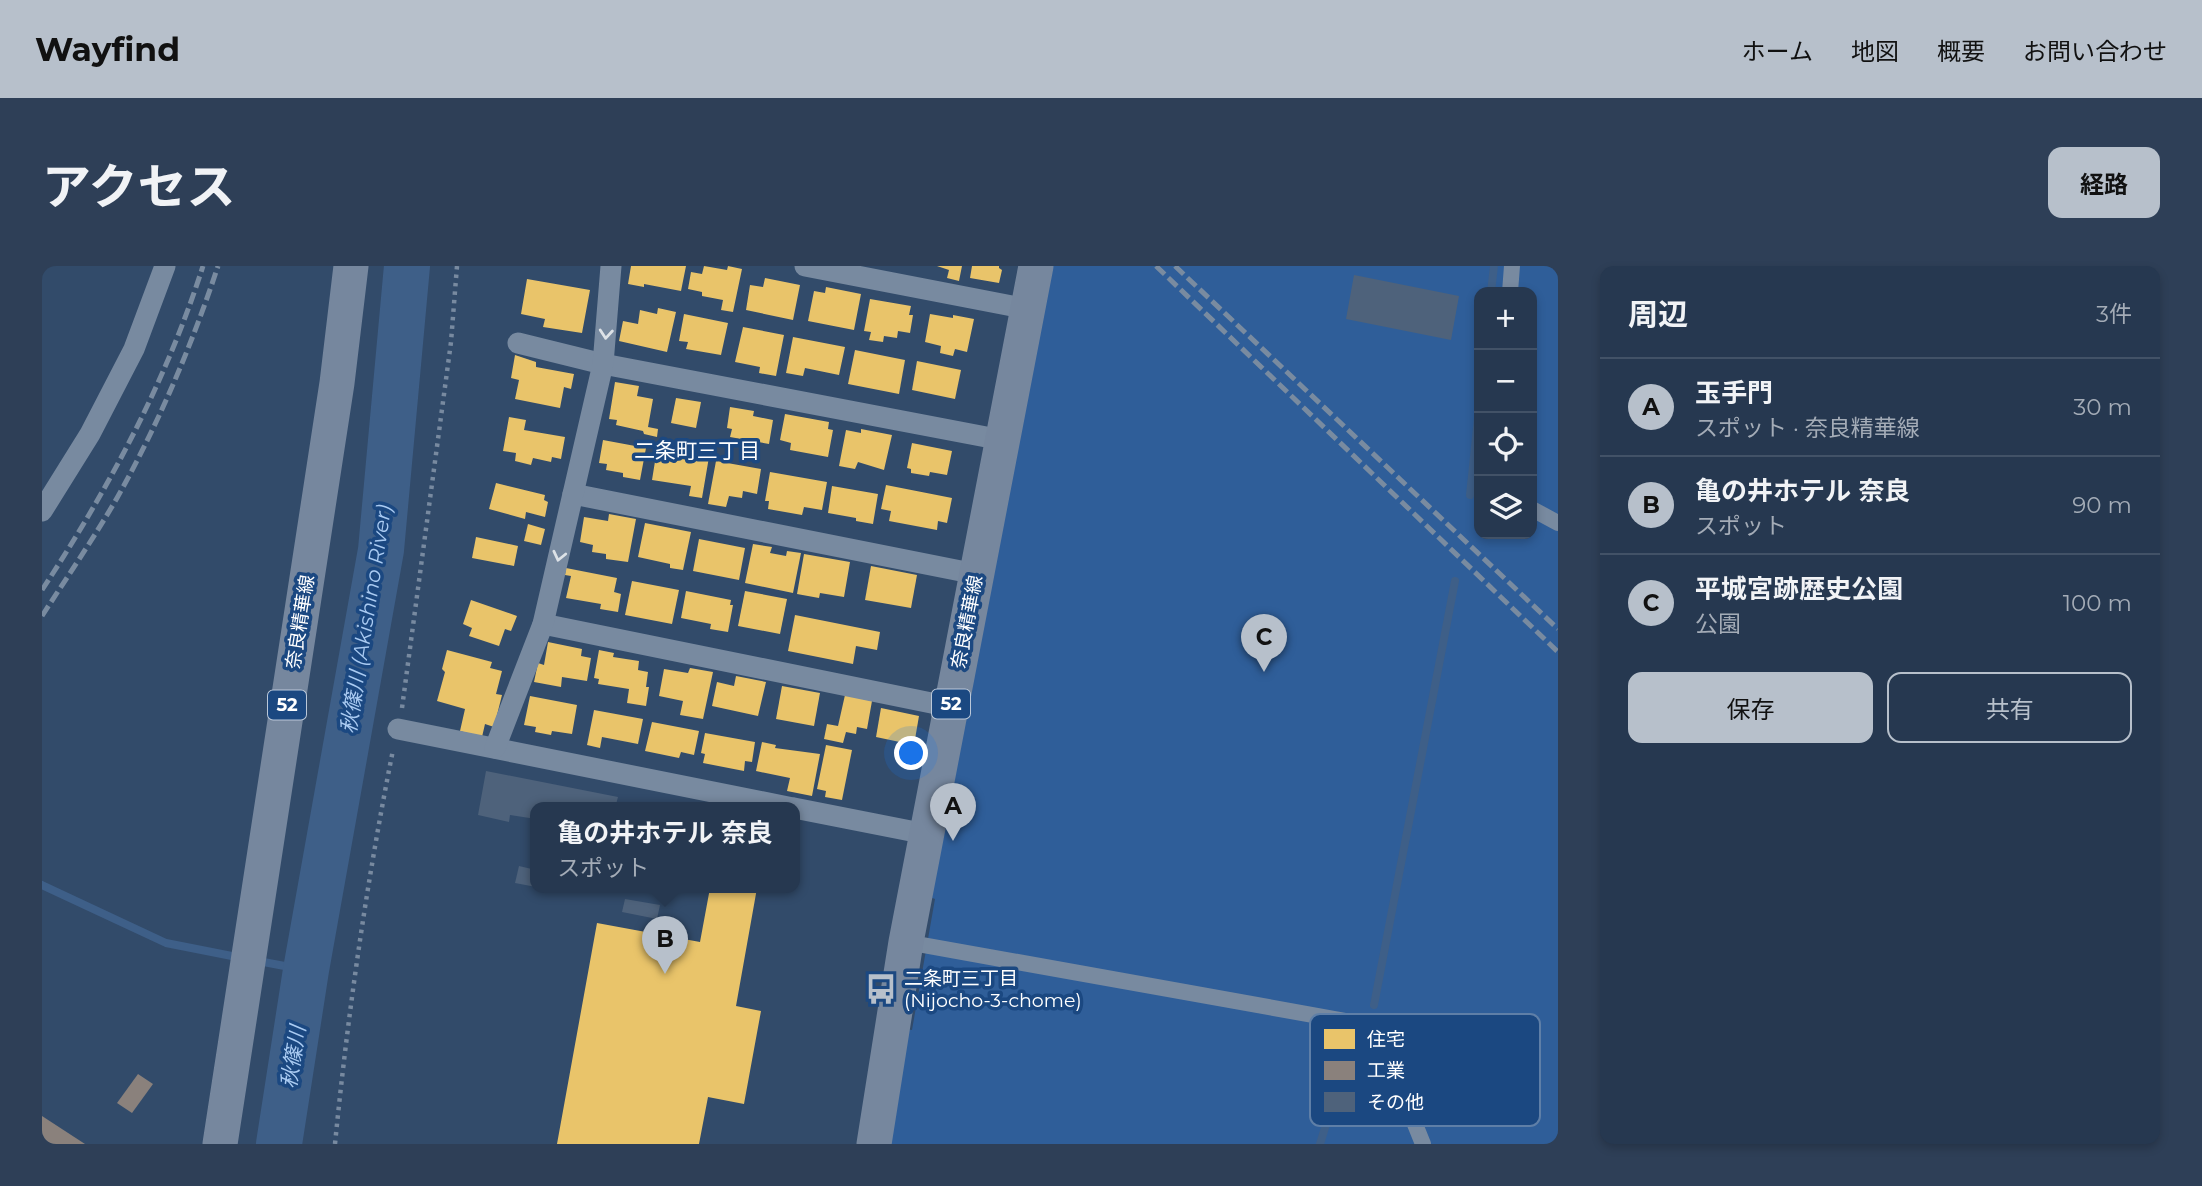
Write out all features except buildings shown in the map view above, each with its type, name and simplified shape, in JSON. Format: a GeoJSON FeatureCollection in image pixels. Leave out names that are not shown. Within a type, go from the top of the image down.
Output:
{"type":"FeatureCollection","features":[{"type":"Feature","properties":{"kind":"main road","name":"奈良精華線"},"geometry":{"type":"LineString","coordinates":[[220,1144],[337,383],[351,266]]}},
{"type":"Feature","properties":{"kind":"main road","name":"奈良精華線"},"geometry":{"type":"LineString","coordinates":[[874,1144],[906,942],[1036,266]]}},
{"type":"Feature","properties":{"kind":"street"},"geometry":{"type":"LineString","coordinates":[[42,511],[90,434],[127,361],[165,266]]}},
{"type":"Feature","properties":{"kind":"street"},"geometry":{"type":"LineString","coordinates":[[495,748],[543,624],[603,364],[611,266]]}},
{"type":"Feature","properties":{"kind":"street"},"geometry":{"type":"LineString","coordinates":[[805,266],[1028,309]]}},
{"type":"Feature","properties":{"kind":"street"},"geometry":{"type":"LineString","coordinates":[[1511,287],[1513,266]]}},
{"type":"Feature","properties":{"kind":"street"},"geometry":{"type":"LineString","coordinates":[[518,343],[603,364],[1002,440]]}},
{"type":"Feature","properties":{"kind":"street"},"geometry":{"type":"LineString","coordinates":[[573,494],[976,574]]}},
{"type":"Feature","properties":{"kind":"street"},"geometry":{"type":"LineString","coordinates":[[1537,512],[1558,523]]}},
{"type":"Feature","properties":{"kind":"street"},"geometry":{"type":"LineString","coordinates":[[543,624],[951,707]]}},
{"type":"Feature","properties":{"kind":"street"},"geometry":{"type":"LineString","coordinates":[[398,729],[764,802]]}},
{"type":"Feature","properties":{"kind":"street"},"geometry":{"type":"LineString","coordinates":[[800,809],[926,834]]}},
{"type":"Feature","properties":{"kind":"street"},"geometry":{"type":"LineString","coordinates":[[906,942],[1310,1015]]}},
{"type":"Feature","properties":{"kind":"street"},"geometry":{"type":"LineString","coordinates":[[1416,1126],[1423,1144]]}},
{"type":"Feature","properties":{"kind":"shaded area"},"geometry":{"type":"Polygon","coordinates":[[[1049,266],[1558,266],[1558,1144],[887,1144],[905,1029],[912,1030],[935,899],[927,896],[1049,266]]]}},
{"type":"Feature","properties":{"kind":"waterway","name":"秋篠川 (Akishino River)"},"geometry":{"type":"LineString","coordinates":[[279,1144],[306,970],[381,550],[407,266]]}},
{"type":"Feature","properties":{"kind":"waterway"},"geometry":{"type":"LineString","coordinates":[[1492,287],[1494,266]]}},
{"type":"Feature","properties":{"kind":"waterway"},"geometry":{"type":"LineString","coordinates":[[1470,495],[1479,413]]}},
{"type":"Feature","properties":{"kind":"waterway"},"geometry":{"type":"LineString","coordinates":[[1374,1005],[1455,581]]}},
{"type":"Feature","properties":{"kind":"waterway"},"geometry":{"type":"LineString","coordinates":[[42,885],[166,943],[242,958]]}},
{"type":"Feature","properties":{"kind":"waterway"},"geometry":{"type":"LineString","coordinates":[[258,961],[306,970]]}},
{"type":"Feature","properties":{"kind":"waterway"},"geometry":{"type":"LineString","coordinates":[[1320,1144],[1326,1126]]}},
{"type":"Feature","properties":{"kind":"railway"},"geometry":{"type":"LineString","coordinates":[[42,590],[90,513],[134,433],[172,351],[203,266]]}},
{"type":"Feature","properties":{"kind":"railway"},"geometry":{"type":"LineString","coordinates":[[42,616],[108,513],[132,470],[185,355],[218,266]]}},
{"type":"Feature","properties":{"kind":"railway"},"geometry":{"type":"LineString","coordinates":[[1156,266],[1558,652]]}},
{"type":"Feature","properties":{"kind":"railway"},"geometry":{"type":"LineString","coordinates":[[1175,266],[1558,629]]}},
{"type":"Feature","properties":{"kind":"place","name":"平城宮跡歴史公園"},"geometry":{"type":"Point","coordinates":[1264,672]}},
{"type":"Feature","properties":{"kind":"place","name":"玉手門"},"geometry":{"type":"Point","coordinates":[953,841]}},
{"type":"Feature","properties":{"kind":"place","name":"亀の井ホテル 奈良"},"geometry":{"type":"Point","coordinates":[665,974]}},
{"type":"Feature","properties":{"kind":"place","name":"二条町三丁目 (Nijocho-3-chome)"},"geometry":{"type":"Point","coordinates":[881,989]}},
{"type":"Feature","properties":{"kind":"district","name":"二条町三丁目"},"geometry":{"type":"Point","coordinates":[697,450]}},
{"type":"Feature","properties":{"kind":"water label","name":"秋篠川"},"geometry":{"type":"Point","coordinates":[293,1057]}}]}
